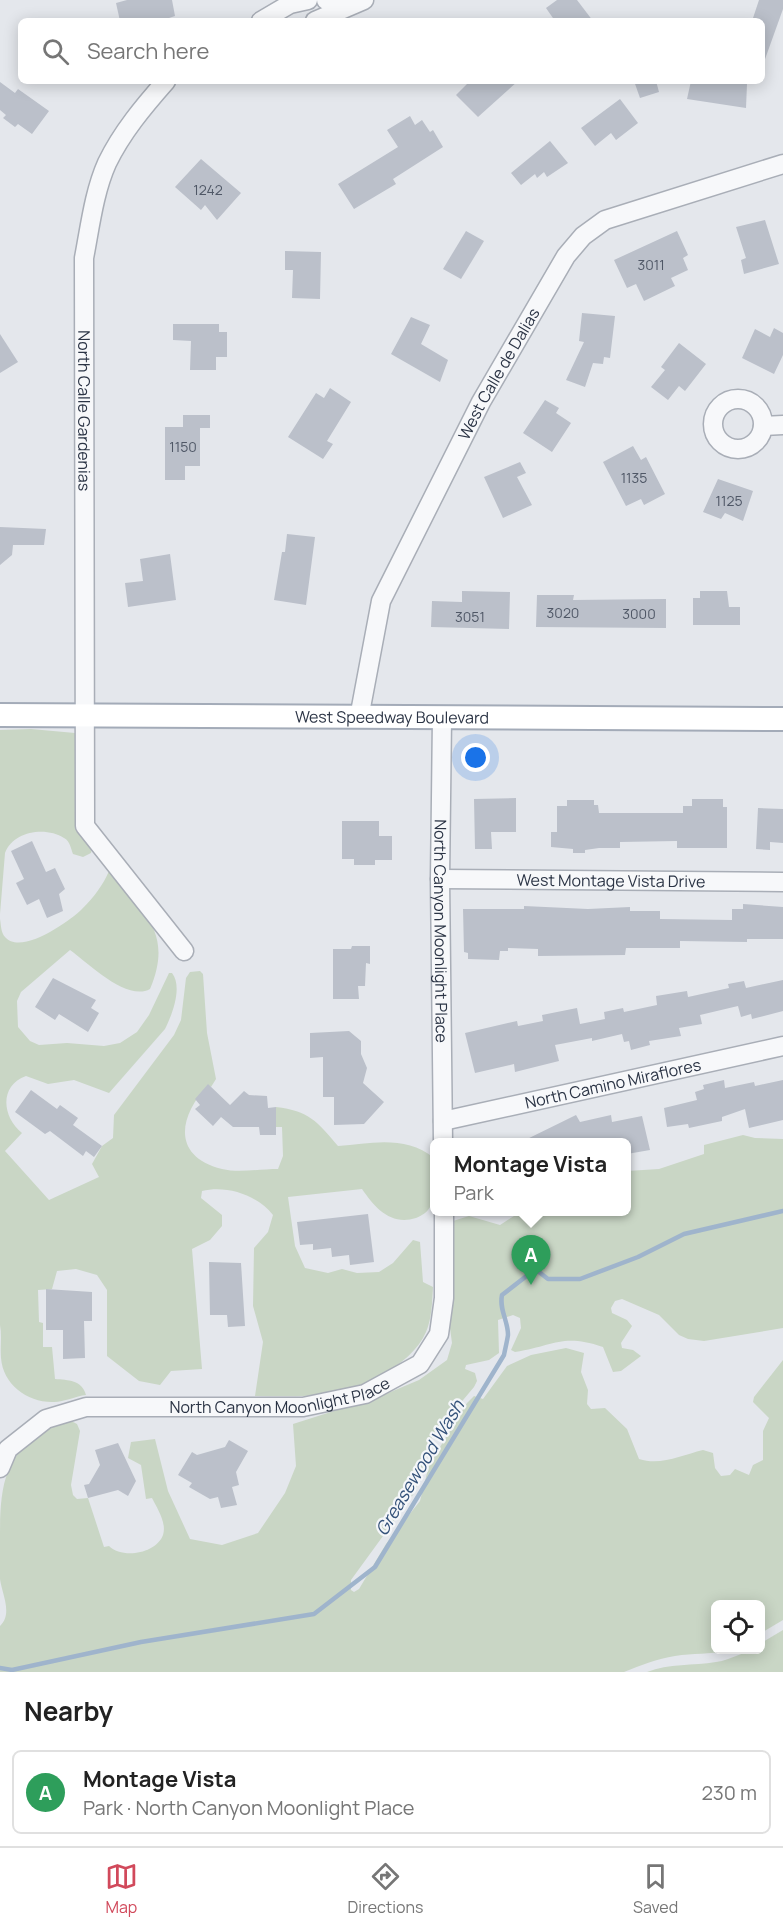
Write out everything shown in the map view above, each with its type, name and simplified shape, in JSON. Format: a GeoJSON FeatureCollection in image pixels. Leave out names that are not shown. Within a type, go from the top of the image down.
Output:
{"type":"FeatureCollection","features":[{"type":"Feature","properties":{"kind":"main road","name":"West Speedway Boulevard"},"geometry":{"type":"LineString","coordinates":[[0,715],[783,719]]}},
{"type":"Feature","properties":{"kind":"street"},"geometry":{"type":"LineString","coordinates":[[266,18],[290,4],[308,0]]}},
{"type":"Feature","properties":{"kind":"street"},"geometry":{"type":"LineString","coordinates":[[326,0],[360,1]]}},
{"type":"Feature","properties":{"kind":"street"},"geometry":{"type":"LineString","coordinates":[[322,18],[360,1]]}},
{"type":"Feature","properties":{"kind":"street","name":"North Calle Gardenias"},"geometry":{"type":"LineString","coordinates":[[163,84],[135,116],[107,164],[93,209],[84,258],[85,826],[184,951]]}},
{"type":"Feature","properties":{"kind":"street","name":"West Calle de Dalias"},"geometry":{"type":"LineString","coordinates":[[359,718],[381,601],[481,402],[566,256],[583,237],[605,220],[783,164]]}},
{"type":"Feature","properties":{"kind":"street"},"geometry":{"type":"LineString","coordinates":[[764,426],[783,425]]}},
{"type":"Feature","properties":{"kind":"street","name":"North Canyon Moonlight Place"},"geometry":{"type":"LineString","coordinates":[[442,718],[440,879],[443,1138]]}},
{"type":"Feature","properties":{"kind":"street","name":"West Montage Vista Drive"},"geometry":{"type":"LineString","coordinates":[[440,879],[783,882]]}},
{"type":"Feature","properties":{"kind":"street","name":"North Camino Miraflores"},"geometry":{"type":"LineString","coordinates":[[443,1121],[783,1046]]}},
{"type":"Feature","properties":{"kind":"street","name":"North Canyon Moonlight Place"},"geometry":{"type":"LineString","coordinates":[[0,1468],[8,1449],[46,1419],[86,1407],[303,1407],[365,1394],[420,1364],[438,1334],[444,1298],[444,1216]]}},
{"type":"Feature","properties":{"kind":"green space"},"geometry":{"type":"Polygon","coordinates":[[[31,729],[75,733],[76,819],[79,833],[92,848],[91,853],[83,857],[73,854],[66,839],[48,832],[22,835],[15,840],[5,853],[0,914],[0,730],[31,729]]]}},
{"type":"Feature","properties":{"kind":"green space"},"geometry":{"type":"Polygon","coordinates":[[[109,871],[143,911],[157,937],[157,969],[150,989],[141,992],[119,986],[70,950],[21,992],[17,1001],[18,1027],[30,1041],[39,1045],[67,1043],[104,1046],[120,1043],[137,1032],[149,1015],[169,973],[172,973],[177,986],[171,1016],[165,1029],[109,1093],[74,1080],[48,1084],[26,1076],[18,1080],[11,1086],[6,1102],[10,1118],[22,1133],[5,1151],[49,1200],[99,1177],[92,1164],[102,1146],[113,1138],[114,1115],[174,1035],[181,1020],[186,978],[190,972],[200,971],[203,974],[207,1033],[216,1079],[211,1087],[208,1085],[198,1097],[186,1122],[185,1134],[194,1155],[206,1163],[228,1170],[278,1169],[283,1156],[282,1127],[276,1127],[276,1107],[297,1111],[312,1119],[338,1146],[376,1142],[400,1143],[412,1146],[430,1155],[430,1207],[416,1218],[399,1220],[384,1214],[362,1189],[288,1197],[295,1246],[305,1268],[328,1273],[342,1269],[357,1273],[379,1272],[393,1263],[413,1240],[420,1242],[423,1282],[433,1287],[428,1327],[419,1345],[395,1367],[381,1376],[334,1393],[303,1396],[255,1396],[263,1342],[253,1306],[254,1248],[268,1232],[273,1215],[259,1202],[241,1193],[212,1189],[202,1191],[201,1198],[222,1215],[222,1226],[210,1240],[192,1249],[202,1369],[171,1371],[160,1385],[139,1381],[107,1356],[107,1290],[97,1275],[76,1269],[57,1271],[52,1289],[38,1290],[39,1322],[43,1323],[43,1347],[52,1347],[55,1379],[78,1384],[86,1395],[58,1402],[44,1402],[26,1396],[6,1376],[1,1358],[0,1325],[0,919],[5,937],[12,942],[33,940],[57,928],[82,909],[109,871]]]}},
{"type":"Feature","properties":{"kind":"green space"},"geometry":{"type":"Polygon","coordinates":[[[743,1135],[783,1139],[783,1328],[704,1341],[688,1339],[679,1335],[659,1315],[622,1299],[615,1301],[611,1308],[612,1313],[627,1320],[632,1326],[621,1343],[622,1348],[633,1350],[641,1356],[621,1371],[613,1372],[603,1347],[589,1343],[558,1342],[515,1352],[511,1350],[521,1328],[520,1318],[513,1315],[498,1320],[499,1353],[489,1360],[466,1365],[465,1369],[475,1373],[477,1381],[474,1387],[432,1437],[415,1492],[351,1580],[351,1590],[354,1592],[359,1589],[386,1544],[420,1501],[429,1465],[467,1403],[474,1396],[483,1399],[507,1366],[531,1355],[566,1348],[584,1353],[581,1372],[588,1390],[587,1404],[591,1409],[605,1408],[627,1429],[639,1459],[663,1461],[703,1450],[713,1453],[715,1468],[721,1476],[730,1475],[735,1469],[749,1475],[753,1465],[763,1460],[763,1431],[769,1418],[753,1402],[754,1397],[783,1360],[783,1620],[765,1631],[765,1600],[711,1600],[711,1653],[668,1657],[624,1672],[0,1672],[0,1626],[6,1616],[6,1604],[0,1579],[1,1506],[6,1476],[19,1451],[30,1439],[44,1429],[64,1420],[77,1424],[80,1431],[71,1485],[73,1495],[77,1499],[88,1498],[104,1547],[109,1546],[122,1552],[138,1552],[153,1547],[163,1535],[164,1526],[159,1511],[152,1498],[146,1499],[141,1465],[128,1458],[131,1442],[155,1439],[168,1491],[190,1539],[222,1545],[258,1533],[285,1493],[296,1466],[293,1424],[381,1396],[419,1380],[447,1360],[452,1343],[449,1321],[453,1221],[469,1216],[500,1225],[514,1216],[631,1216],[631,1171],[659,1169],[704,1154],[704,1145],[743,1135]]]}},
{"type":"Feature","properties":{"kind":"green space"},"geometry":{"type":"Polygon","coordinates":[[[783,1630],[783,1672],[647,1672],[664,1667],[722,1661],[743,1654],[765,1654],[765,1641],[783,1630]]]}},
{"type":"Feature","properties":{"kind":"building"},"geometry":{"type":"Polygon","coordinates":[[[127,0],[172,0],[175,16],[119,18],[116,3],[127,0]]]}},
{"type":"Feature","properties":{"kind":"building"},"geometry":{"type":"Polygon","coordinates":[[[557,0],[577,0],[591,18],[553,18],[546,8],[557,0]]]}},
{"type":"Feature","properties":{"kind":"building"},"geometry":{"type":"Polygon","coordinates":[[[759,0],[783,0],[783,9],[765,59],[765,18],[753,18],[759,0]]]}},
{"type":"Feature","properties":{"kind":"building"},"geometry":{"type":"Polygon","coordinates":[[[0,82],[15,93],[18,89],[49,111],[32,134],[18,124],[15,127],[3,118],[6,115],[0,110],[0,82]]]}},
{"type":"Feature","properties":{"kind":"building"},"geometry":{"type":"Polygon","coordinates":[[[467,84],[515,84],[478,117],[456,95],[467,84]]]}},
{"type":"Feature","properties":{"kind":"building"},"geometry":{"type":"Polygon","coordinates":[[[635,84],[657,84],[659,92],[640,98],[635,84]]]}},
{"type":"Feature","properties":{"kind":"building"},"geometry":{"type":"Polygon","coordinates":[[[690,84],[747,84],[746,108],[687,99],[690,84]]]}},
{"type":"Feature","properties":{"kind":"building"},"geometry":{"type":"Polygon","coordinates":[[[620,99],[638,123],[616,140],[611,133],[595,146],[581,128],[620,99]]]}},
{"type":"Feature","properties":{"kind":"building"},"geometry":{"type":"Polygon","coordinates":[[[410,116],[415,125],[422,120],[430,132],[433,130],[443,147],[393,179],[396,184],[354,209],[338,184],[398,147],[387,130],[410,116]]]}},
{"type":"Feature","properties":{"kind":"building"},"geometry":{"type":"Polygon","coordinates":[[[550,141],[568,163],[547,177],[544,172],[537,178],[535,174],[521,185],[511,173],[550,141]]]}},
{"type":"Feature","properties":{"kind":"building"},"geometry":{"type":"Polygon","coordinates":[[[201,159],[241,193],[217,220],[205,205],[201,210],[175,187],[201,159]]]}},
{"type":"Feature","properties":{"kind":"building"},"geometry":{"type":"Polygon","coordinates":[[[765,220],[779,264],[744,274],[741,260],[746,258],[736,227],[765,220]]]}},
{"type":"Feature","properties":{"kind":"building"},"geometry":{"type":"Polygon","coordinates":[[[466,231],[484,241],[461,279],[443,269],[466,231]]]}},
{"type":"Feature","properties":{"kind":"building"},"geometry":{"type":"Polygon","coordinates":[[[677,231],[688,255],[683,258],[688,270],[671,278],[675,286],[644,301],[636,284],[627,288],[614,260],[677,231]]]}},
{"type":"Feature","properties":{"kind":"building"},"geometry":{"type":"Polygon","coordinates":[[[285,251],[321,252],[320,299],[292,298],[293,270],[285,270],[285,251]]]}},
{"type":"Feature","properties":{"kind":"building"},"geometry":{"type":"Polygon","coordinates":[[[582,313],[615,316],[610,358],[604,357],[603,364],[593,363],[585,387],[566,380],[584,342],[579,341],[582,313]]]}},
{"type":"Feature","properties":{"kind":"building"},"geometry":{"type":"Polygon","coordinates":[[[411,317],[430,325],[421,344],[448,360],[440,382],[391,354],[411,317]]]}},
{"type":"Feature","properties":{"kind":"building"},"geometry":{"type":"Polygon","coordinates":[[[173,324],[219,324],[219,332],[227,332],[227,357],[216,357],[216,370],[190,370],[191,341],[173,340],[173,324]]]}},
{"type":"Feature","properties":{"kind":"building"},"geometry":{"type":"Polygon","coordinates":[[[774,328],[783,333],[783,355],[774,374],[742,358],[755,329],[770,337],[774,328]]]}},
{"type":"Feature","properties":{"kind":"building"},"geometry":{"type":"Polygon","coordinates":[[[0,334],[18,362],[0,373],[0,334]]]}},
{"type":"Feature","properties":{"kind":"building"},"geometry":{"type":"Polygon","coordinates":[[[679,343],[706,364],[685,391],[679,386],[668,400],[651,387],[665,370],[661,367],[679,343]]]}},
{"type":"Feature","properties":{"kind":"building"},"geometry":{"type":"Polygon","coordinates":[[[330,388],[351,402],[327,441],[333,444],[323,459],[288,437],[316,393],[324,398],[330,388]]]}},
{"type":"Feature","properties":{"kind":"building"},"geometry":{"type":"Polygon","coordinates":[[[545,400],[559,408],[556,413],[571,423],[552,452],[523,433],[545,400]]]}},
{"type":"Feature","properties":{"kind":"building"},"geometry":{"type":"Polygon","coordinates":[[[183,415],[210,415],[210,428],[200,428],[200,466],[185,466],[185,480],[165,480],[165,427],[183,427],[183,415]]]}},
{"type":"Feature","properties":{"kind":"building"},"geometry":{"type":"Polygon","coordinates":[[[633,446],[641,460],[646,457],[665,494],[644,505],[641,499],[626,506],[603,462],[633,446]]]}},
{"type":"Feature","properties":{"kind":"building"},"geometry":{"type":"Polygon","coordinates":[[[520,462],[526,473],[517,477],[532,505],[503,518],[484,477],[520,462]]]}},
{"type":"Feature","properties":{"kind":"building"},"geometry":{"type":"Polygon","coordinates":[[[718,479],[753,491],[743,521],[725,513],[721,519],[703,512],[718,479]]]}},
{"type":"Feature","properties":{"kind":"building"},"geometry":{"type":"Polygon","coordinates":[[[0,527],[46,529],[44,545],[13,545],[12,555],[0,565],[0,527]]]}},
{"type":"Feature","properties":{"kind":"building"},"geometry":{"type":"Polygon","coordinates":[[[287,534],[315,537],[306,605],[274,600],[287,534]]]}},
{"type":"Feature","properties":{"kind":"building"},"geometry":{"type":"Polygon","coordinates":[[[170,554],[176,600],[128,607],[125,583],[143,581],[140,559],[170,554]]]}},
{"type":"Feature","properties":{"kind":"building"},"geometry":{"type":"Polygon","coordinates":[[[462,591],[510,592],[509,629],[431,627],[432,601],[462,602],[462,591]]]}},
{"type":"Feature","properties":{"kind":"building"},"geometry":{"type":"Polygon","coordinates":[[[700,591],[727,591],[729,607],[740,607],[740,625],[693,625],[693,598],[700,598],[700,591]]]}},
{"type":"Feature","properties":{"kind":"building"},"geometry":{"type":"Polygon","coordinates":[[[537,595],[574,595],[573,600],[666,599],[666,628],[536,627],[537,595]]]}},
{"type":"Feature","properties":{"kind":"building"},"geometry":{"type":"Polygon","coordinates":[[[516,798],[516,832],[491,832],[492,849],[475,849],[474,799],[516,798]]]}},
{"type":"Feature","properties":{"kind":"building"},"geometry":{"type":"Polygon","coordinates":[[[692,799],[723,799],[723,807],[727,807],[727,848],[677,848],[677,841],[620,842],[620,848],[585,850],[585,853],[573,853],[573,849],[551,847],[551,832],[557,832],[557,806],[567,806],[567,800],[594,800],[594,805],[598,805],[599,813],[683,813],[683,806],[692,806],[692,799]]]}},
{"type":"Feature","properties":{"kind":"building"},"geometry":{"type":"Polygon","coordinates":[[[758,808],[783,809],[783,843],[770,842],[770,850],[756,849],[758,808]]]}},
{"type":"Feature","properties":{"kind":"building"},"geometry":{"type":"Polygon","coordinates":[[[342,821],[379,821],[379,836],[392,836],[392,860],[375,860],[375,865],[354,865],[354,859],[342,859],[342,821]]]}},
{"type":"Feature","properties":{"kind":"building"},"geometry":{"type":"Polygon","coordinates":[[[32,841],[46,872],[55,868],[65,889],[59,894],[63,911],[47,918],[39,899],[27,905],[16,883],[24,879],[11,851],[32,841]]]}},
{"type":"Feature","properties":{"kind":"building"},"geometry":{"type":"Polygon","coordinates":[[[743,904],[783,907],[783,939],[747,939],[747,942],[680,941],[680,948],[626,948],[625,955],[538,956],[538,949],[508,948],[508,951],[500,951],[499,960],[468,959],[468,953],[464,952],[463,909],[524,909],[524,906],[588,909],[630,907],[630,911],[660,911],[660,919],[732,920],[732,909],[743,909],[743,904]]]}},
{"type":"Feature","properties":{"kind":"building"},"geometry":{"type":"Polygon","coordinates":[[[352,946],[370,946],[370,964],[366,963],[365,986],[358,986],[359,999],[333,999],[333,949],[351,949],[352,946]]]}},
{"type":"Feature","properties":{"kind":"building"},"geometry":{"type":"Polygon","coordinates":[[[53,978],[96,1000],[91,1008],[99,1013],[88,1032],[59,1014],[55,1020],[35,1007],[53,978]]]}},
{"type":"Feature","properties":{"kind":"building"},"geometry":{"type":"Polygon","coordinates":[[[783,980],[783,1011],[752,1019],[751,1014],[741,1017],[738,1006],[700,1015],[702,1024],[679,1028],[681,1036],[649,1041],[650,1045],[631,1050],[629,1041],[624,1042],[622,1034],[592,1041],[592,1038],[555,1045],[559,1061],[515,1072],[514,1064],[475,1073],[465,1033],[517,1021],[518,1026],[543,1021],[542,1015],[577,1008],[580,1024],[605,1019],[604,1012],[623,1008],[624,1012],[657,1005],[656,996],[687,991],[688,997],[729,988],[728,984],[744,981],[746,988],[783,980]]]}},
{"type":"Feature","properties":{"kind":"building"},"geometry":{"type":"Polygon","coordinates":[[[349,1031],[361,1041],[361,1054],[367,1068],[363,1083],[384,1102],[364,1124],[334,1125],[334,1097],[323,1097],[323,1057],[310,1058],[310,1033],[349,1031]]]}},
{"type":"Feature","properties":{"kind":"building"},"geometry":{"type":"Polygon","coordinates":[[[724,1080],[725,1088],[754,1082],[755,1086],[783,1080],[783,1120],[749,1128],[745,1109],[722,1117],[722,1121],[689,1128],[688,1124],[667,1127],[664,1108],[697,1100],[695,1092],[704,1089],[703,1085],[724,1080]]]}},
{"type":"Feature","properties":{"kind":"building"},"geometry":{"type":"Polygon","coordinates":[[[208,1084],[230,1105],[244,1091],[249,1095],[267,1096],[268,1108],[276,1107],[276,1135],[260,1135],[259,1127],[233,1127],[221,1117],[213,1126],[195,1109],[200,1105],[195,1099],[208,1084]]]}},
{"type":"Feature","properties":{"kind":"building"},"geometry":{"type":"Polygon","coordinates":[[[31,1090],[57,1109],[60,1105],[78,1118],[73,1125],[102,1146],[94,1157],[86,1151],[83,1156],[50,1131],[45,1134],[15,1112],[31,1090]]]}},
{"type":"Feature","properties":{"kind":"building"},"geometry":{"type":"Polygon","coordinates":[[[576,1115],[580,1122],[611,1115],[612,1122],[642,1116],[650,1150],[631,1153],[631,1138],[529,1138],[576,1115]]]}},
{"type":"Feature","properties":{"kind":"building"},"geometry":{"type":"Polygon","coordinates":[[[368,1214],[374,1262],[350,1265],[349,1255],[332,1257],[331,1248],[313,1250],[313,1244],[300,1245],[297,1222],[368,1214]]]}},
{"type":"Feature","properties":{"kind":"building"},"geometry":{"type":"Polygon","coordinates":[[[209,1262],[241,1263],[245,1326],[228,1327],[227,1315],[210,1315],[209,1262]]]}},
{"type":"Feature","properties":{"kind":"building"},"geometry":{"type":"Polygon","coordinates":[[[46,1289],[92,1292],[92,1321],[84,1321],[85,1358],[63,1359],[63,1330],[46,1330],[46,1289]]]}},
{"type":"Feature","properties":{"kind":"building"},"geometry":{"type":"Polygon","coordinates":[[[229,1440],[248,1451],[236,1472],[239,1485],[232,1487],[237,1505],[221,1508],[218,1497],[210,1499],[189,1487],[192,1483],[178,1475],[192,1452],[197,1455],[225,1447],[229,1440]]]}},
{"type":"Feature","properties":{"kind":"building"},"geometry":{"type":"Polygon","coordinates":[[[118,1443],[136,1481],[128,1496],[118,1490],[88,1498],[84,1485],[89,1484],[100,1465],[95,1450],[118,1443]]]}},
{"type":"Feature","properties":{"kind":"waterway","name":"Greasewood Wash"},"geometry":{"type":"LineString","coordinates":[[0,1668],[12,1670],[141,1642],[314,1614],[375,1567],[504,1355],[508,1335],[502,1295],[533,1271],[539,1272],[548,1279],[580,1279],[638,1257],[684,1234],[783,1211]]}},
{"type":"Feature","properties":{"kind":"place","name":"Montage Vista"},"geometry":{"type":"Point","coordinates":[531,1285]}}]}
